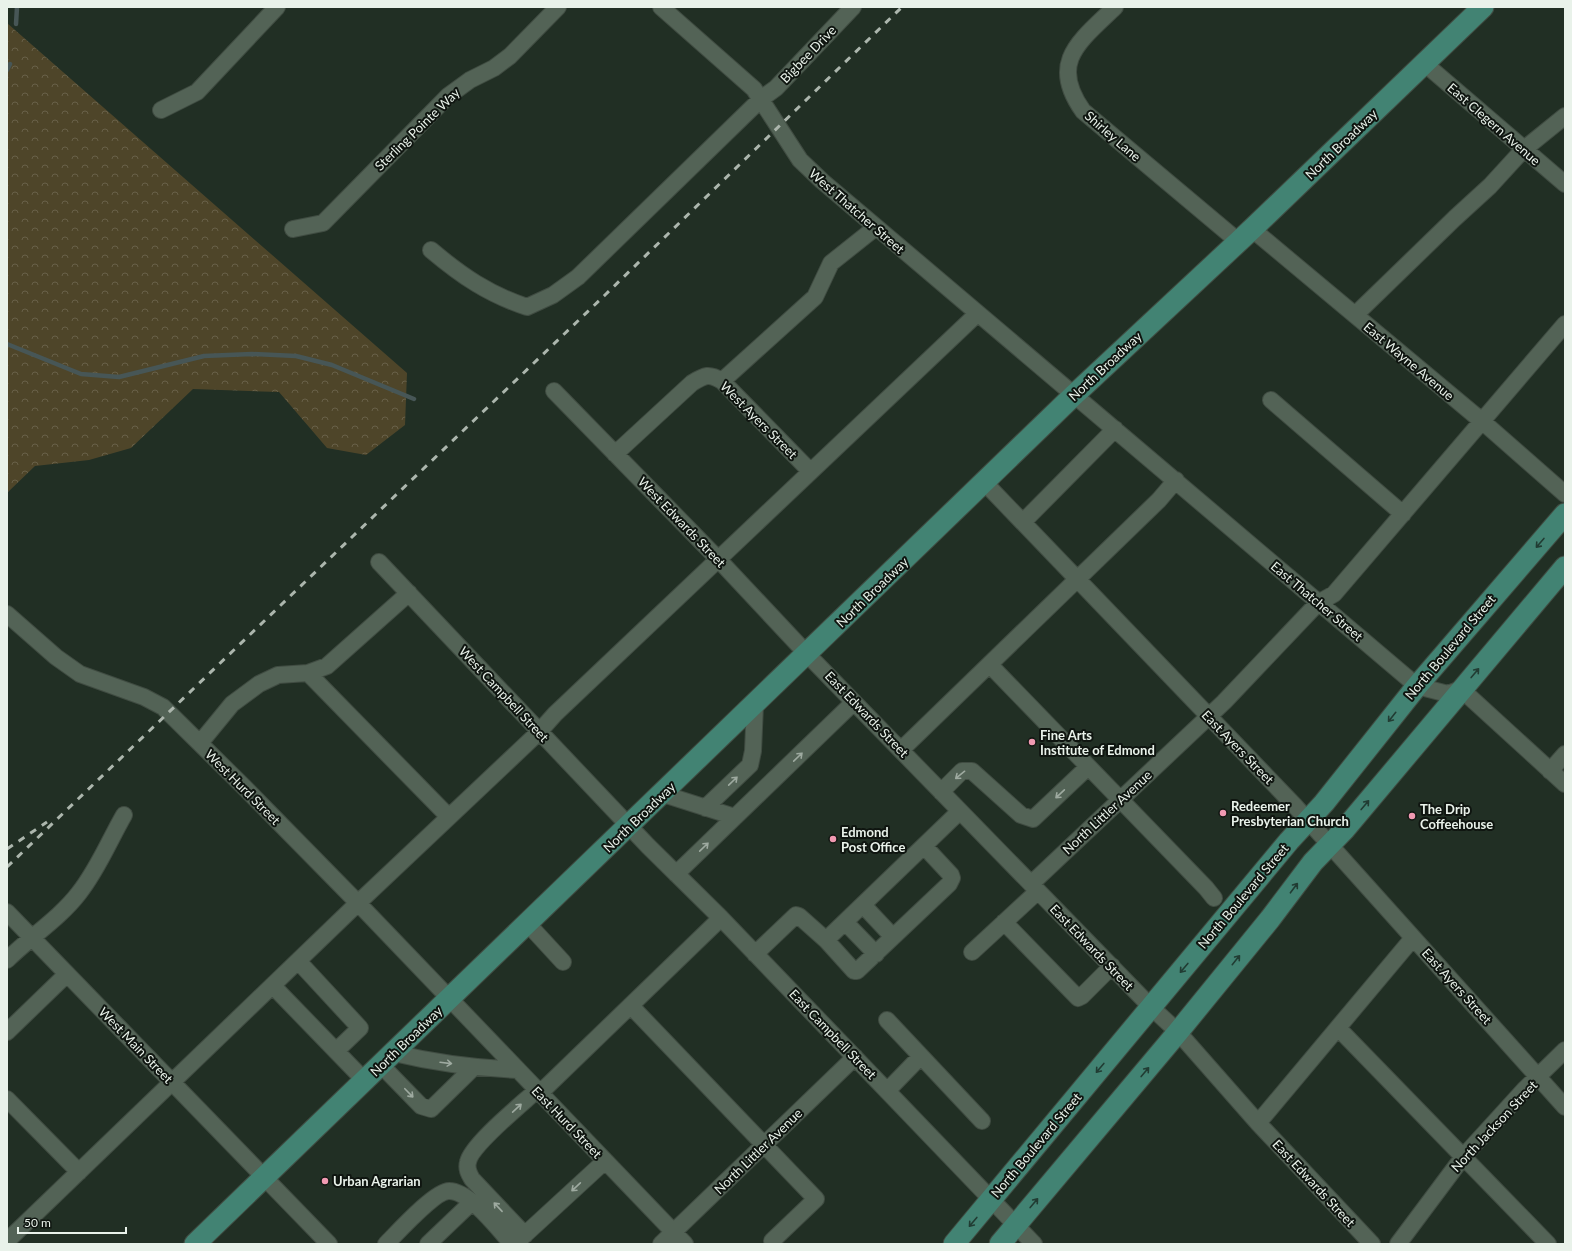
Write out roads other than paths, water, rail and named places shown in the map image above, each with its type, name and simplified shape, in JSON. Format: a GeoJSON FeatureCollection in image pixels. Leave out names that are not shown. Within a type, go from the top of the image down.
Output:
{"type":"FeatureCollection","features":[{"type":"Feature","properties":{"kind":"main road","name":"North Broadway"},"geometry":{"type":"LineString","coordinates":[[195,1244],[450,1000],[985,483],[1074,395],[1245,235],[1483,7]]}},
{"type":"Feature","properties":{"kind":"main road","name":"North Boulevard Street"},"geometry":{"type":"LineString","coordinates":[[954,1244],[1308,820],[1417,686],[1565,514]]}},
{"type":"Feature","properties":{"kind":"main road"},"geometry":{"type":"LineString","coordinates":[[1000,1244],[1178,1032],[1270,919],[1313,862],[1330,845],[1565,567]]}},
{"type":"Feature","properties":{"kind":"street"},"geometry":{"type":"LineString","coordinates":[[161,110],[197,92],[277,7]]}},
{"type":"Feature","properties":{"kind":"street","name":"Sterling Pointe Way"},"geometry":{"type":"LineString","coordinates":[[293,228],[322,223],[448,96],[470,80],[494,68],[510,56],[558,7]]}},
{"type":"Feature","properties":{"kind":"street","name":"West Thatcher Street"},"geometry":{"type":"LineString","coordinates":[[661,7],[741,76],[761,99],[783,136],[800,160],[875,228],[1074,395]]}},
{"type":"Feature","properties":{"kind":"street","name":"Bigbee Drive"},"geometry":{"type":"LineString","coordinates":[[431,250],[460,274],[485,290],[503,299],[527,307],[553,295],[578,277],[761,99],[776,88],[853,7]]}},
{"type":"Feature","properties":{"kind":"street","name":"Shirley Lane"},"geometry":{"type":"LineString","coordinates":[[1115,7],[1086,36],[1071,57],[1067,69],[1068,84],[1074,98],[1083,112],[1245,235]]}},
{"type":"Feature","properties":{"kind":"street","name":"East Clegern Avenue"},"geometry":{"type":"LineString","coordinates":[[1424,63],[1523,150],[1565,184]]}},
{"type":"Feature","properties":{"kind":"street"},"geometry":{"type":"LineString","coordinates":[[1355,315],[1454,218],[1490,186],[1523,150],[1565,116]]}},
{"type":"Feature","properties":{"kind":"street"},"geometry":{"type":"LineString","coordinates":[[722,382],[815,297],[831,263],[875,228]]}},
{"type":"Feature","properties":{"kind":"street","name":"East Wayne Avenue"},"geometry":{"type":"LineString","coordinates":[[1245,235],[1355,315],[1483,422],[1565,494]]}},
{"type":"Feature","properties":{"kind":"street"},"geometry":{"type":"LineString","coordinates":[[7,1241],[274,986],[358,903],[539,732],[555,714],[977,314]]}},
{"type":"Feature","properties":{"kind":"street","name":"North Littler Avenue"},"geometry":{"type":"LineString","coordinates":[[972,952],[1004,922],[1034,887],[1120,800],[1209,716],[1318,603],[1334,594],[1483,422],[1565,324]]}},
{"type":"Feature","properties":{"kind":"street","name":"West Ayers Street"},"geometry":{"type":"LineString","coordinates":[[615,454],[692,383],[704,376],[713,376],[722,382],[810,471]]}},
{"type":"Feature","properties":{"kind":"street","name":"West Edwards Street"},"geometry":{"type":"LineString","coordinates":[[554,390],[808,654]]}},
{"type":"Feature","properties":{"kind":"street","name":"East Thatcher Street"},"geometry":{"type":"LineString","coordinates":[[1074,395],[1417,686],[1448,694],[1461,689]]}},
{"type":"Feature","properties":{"kind":"street"},"geometry":{"type":"LineString","coordinates":[[1271,400],[1403,514]]}},
{"type":"Feature","properties":{"kind":"street"},"geometry":{"type":"LineString","coordinates":[[1023,522],[1115,429]]}},
{"type":"Feature","properties":{"kind":"street"},"geometry":{"type":"LineString","coordinates":[[901,750],[1159,500],[1176,480]]}},
{"type":"Feature","properties":{"kind":"street","name":"East Ayers Street"},"geometry":{"type":"LineString","coordinates":[[985,483],[1308,820],[1565,1107]]}},
{"type":"Feature","properties":{"kind":"street","name":"West Campbell Street"},"geometry":{"type":"LineString","coordinates":[[379,562],[630,826]]}},
{"type":"Feature","properties":{"kind":"street"},"geometry":{"type":"LineString","coordinates":[[200,743],[232,704],[259,684],[278,676],[308,673],[327,666],[409,593]]}},
{"type":"Feature","properties":{"kind":"street","name":"West Hurd Street"},"geometry":{"type":"LineString","coordinates":[[7,614],[56,657],[80,674],[155,702],[200,743],[358,903],[450,1000]]}},
{"type":"Feature","properties":{"kind":"street","name":"East Edwards Street"},"geometry":{"type":"LineString","coordinates":[[808,654],[1151,1007],[1178,1032],[1258,1123],[1372,1244]]}},
{"type":"Feature","properties":{"kind":"street"},"geometry":{"type":"LineString","coordinates":[[990,664],[1088,767],[1201,882],[1214,898]]}},
{"type":"Feature","properties":{"kind":"street"},"geometry":{"type":"LineString","coordinates":[[308,673],[449,817]]}},
{"type":"Feature","properties":{"kind":"street"},"geometry":{"type":"LineString","coordinates":[[1461,689],[1565,784]]}},
{"type":"Feature","properties":{"kind":"street"},"geometry":{"type":"LineString","coordinates":[[676,874],[854,702]]}},
{"type":"Feature","properties":{"kind":"street"},"geometry":{"type":"LineString","coordinates":[[705,808],[750,765],[753,751],[755,705]]}},
{"type":"Feature","properties":{"kind":"street"},"geometry":{"type":"LineString","coordinates":[[1550,771],[1565,754]]}},
{"type":"Feature","properties":{"kind":"street"},"geometry":{"type":"LineString","coordinates":[[941,792],[962,771],[972,771],[1021,815],[1033,819],[1088,767]]}},
{"type":"Feature","properties":{"kind":"street"},"geometry":{"type":"LineString","coordinates":[[663,794],[735,818]]}},
{"type":"Feature","properties":{"kind":"street"},"geometry":{"type":"LineString","coordinates":[[826,940],[960,811]]}},
{"type":"Feature","properties":{"kind":"street"},"geometry":{"type":"LineString","coordinates":[[7,960],[59,914],[78,894],[96,870],[110,839],[124,815]]}},
{"type":"Feature","properties":{"kind":"street","name":"East Campbell Street"},"geometry":{"type":"LineString","coordinates":[[630,826],[721,918],[1034,1244]]}},
{"type":"Feature","properties":{"kind":"street"},"geometry":{"type":"LineString","coordinates":[[755,954],[796,915],[826,940],[854,971],[858,970],[951,881],[951,875],[924,846]]}},
{"type":"Feature","properties":{"kind":"street"},"geometry":{"type":"LineString","coordinates":[[863,905],[893,937]]}},
{"type":"Feature","properties":{"kind":"street","name":"West Main Street"},"geometry":{"type":"LineString","coordinates":[[7,912],[329,1244]]}},
{"type":"Feature","properties":{"kind":"street"},"geometry":{"type":"LineString","coordinates":[[510,1240],[468,1172],[468,1161],[478,1145],[539,1092],[631,1006],[721,918]]}},
{"type":"Feature","properties":{"kind":"street"},"geometry":{"type":"LineString","coordinates":[[845,922],[876,954]]}},
{"type":"Feature","properties":{"kind":"street"},"geometry":{"type":"LineString","coordinates":[[1004,922],[1078,998],[1082,996],[1112,966]]}},
{"type":"Feature","properties":{"kind":"street"},"geometry":{"type":"LineString","coordinates":[[528,924],[563,962]]}},
{"type":"Feature","properties":{"kind":"street"},"geometry":{"type":"LineString","coordinates":[[1258,1123],[1413,938]]}},
{"type":"Feature","properties":{"kind":"street"},"geometry":{"type":"LineString","coordinates":[[298,962],[360,1028],[336,1051]]}},
{"type":"Feature","properties":{"kind":"street"},"geometry":{"type":"LineString","coordinates":[[7,1032],[67,974]]}},
{"type":"Feature","properties":{"kind":"street"},"geometry":{"type":"LineString","coordinates":[[274,986],[365,1081]]}},
{"type":"Feature","properties":{"kind":"street","name":"East Hurd Street"},"geometry":{"type":"LineString","coordinates":[[450,1000],[685,1244]]}},
{"type":"Feature","properties":{"kind":"street"},"geometry":{"type":"LineString","coordinates":[[631,1006],[816,1198],[772,1241]]}},
{"type":"Feature","properties":{"kind":"street"},"geometry":{"type":"LineString","coordinates":[[887,1020],[982,1121]]}},
{"type":"Feature","properties":{"kind":"street"},"geometry":{"type":"LineString","coordinates":[[1338,1028],[1548,1244]]}},
{"type":"Feature","properties":{"kind":"street","name":"North Jackson Street"},"geometry":{"type":"LineString","coordinates":[[1398,1244],[1463,1157],[1524,1090],[1565,1050]]}},
{"type":"Feature","properties":{"kind":"street"},"geometry":{"type":"LineString","coordinates":[[887,1091],[921,1056]]}},
{"type":"Feature","properties":{"kind":"street","name":"North Littler Avenue"},"geometry":{"type":"LineString","coordinates":[[661,1244],[855,1057]]}},
{"type":"Feature","properties":{"kind":"street"},"geometry":{"type":"LineString","coordinates":[[388,1059],[425,1060],[474,1067],[518,1070]]}},
{"type":"Feature","properties":{"kind":"street"},"geometry":{"type":"LineString","coordinates":[[388,1059],[421,1106],[431,1109],[474,1067]]}},
{"type":"Feature","properties":{"kind":"street"},"geometry":{"type":"LineString","coordinates":[[7,1099],[79,1172]]}},
{"type":"Feature","properties":{"kind":"street"},"geometry":{"type":"LineString","coordinates":[[510,1240],[605,1161]]}},
{"type":"Feature","properties":{"kind":"street"},"geometry":{"type":"LineString","coordinates":[[386,1244],[438,1195],[449,1191],[461,1194],[472,1202],[510,1240]]}},
{"type":"Feature","properties":{"kind":"street"},"geometry":{"type":"LineString","coordinates":[[428,1244],[472,1202]]}},
{"type":"Feature","properties":{"kind":"waterway"},"geometry":{"type":"LineString","coordinates":[[16,24],[17,7]]}},
{"type":"Feature","properties":{"kind":"waterway"},"geometry":{"type":"LineString","coordinates":[[7,70],[10,64]]}},
{"type":"Feature","properties":{"kind":"waterway"},"geometry":{"type":"LineString","coordinates":[[7,344],[81,374],[119,377],[204,356],[252,354],[296,356],[332,365],[414,399]]}},
{"type":"Feature","properties":{"kind":"railway"},"geometry":{"type":"LineString","coordinates":[[7,867],[605,295],[902,7]]}},
{"type":"Feature","properties":{"kind":"railway"},"geometry":{"type":"LineString","coordinates":[[7,849],[47,822]]}},
{"type":"Feature","properties":{"kind":"place","name":"Fine Arts Institute of Edmond"},"geometry":{"type":"Point","coordinates":[1032,742]}},
{"type":"Feature","properties":{"kind":"place","name":"Redeemer Presbyterian Church"},"geometry":{"type":"Point","coordinates":[1223,813]}},
{"type":"Feature","properties":{"kind":"place","name":"The Drip Coffeehouse"},"geometry":{"type":"Point","coordinates":[1412,816]}},
{"type":"Feature","properties":{"kind":"place","name":"Edmond Post Office"},"geometry":{"type":"Point","coordinates":[833,839]}},
{"type":"Feature","properties":{"kind":"place","name":"Urban Agrarian"},"geometry":{"type":"Point","coordinates":[325,1181]}}]}
